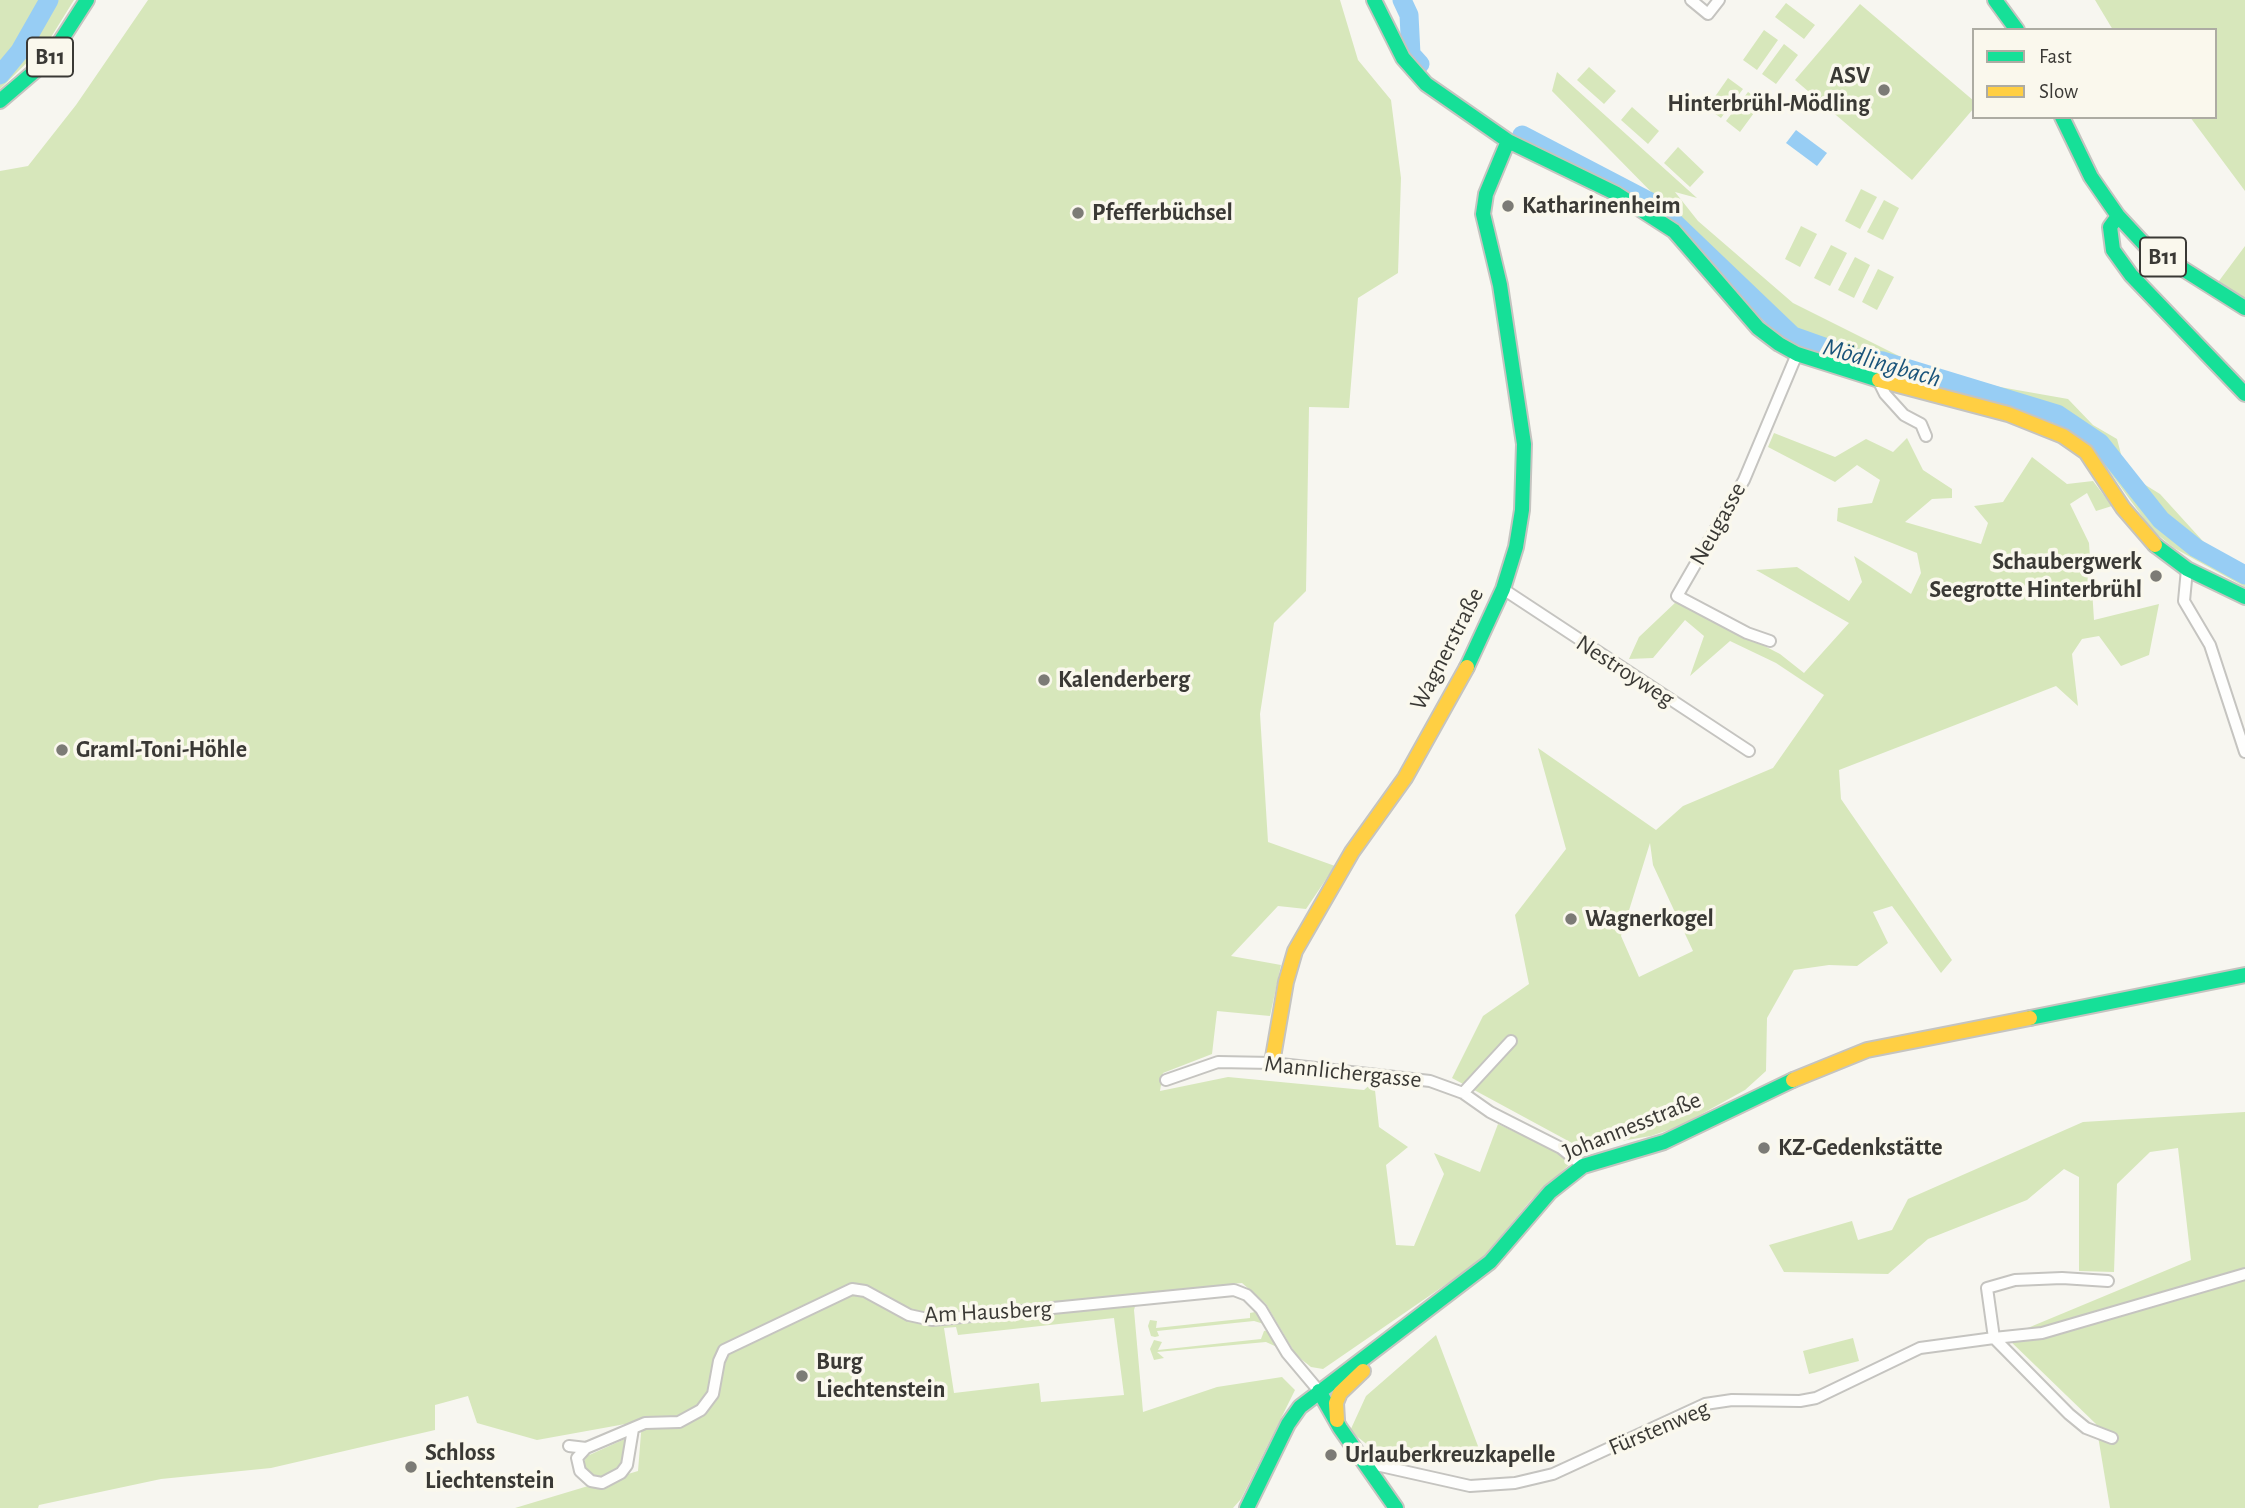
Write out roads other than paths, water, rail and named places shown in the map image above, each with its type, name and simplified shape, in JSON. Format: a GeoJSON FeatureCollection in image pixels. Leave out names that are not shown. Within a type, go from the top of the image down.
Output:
{"type":"FeatureCollection","features":[{"type":"Feature","properties":{"kind":"street","name":"B11"},"geometry":{"type":"LineString","coordinates":[[0,101],[22,85],[49,59],[87,0]]}},
{"type":"Feature","properties":{"kind":"street"},"geometry":{"type":"LineString","coordinates":[[1374,0],[1403,58],[1426,84],[1508,141],[1615,193],[1674,231],[1758,328],[1797,354],[1878,380],[2008,414],[2063,436],[2086,452],[2123,508],[2153,544],[2186,569],[2245,597]]}},
{"type":"Feature","properties":{"kind":"street"},"geometry":{"type":"LineString","coordinates":[[1691,0],[1708,14],[1719,0]]}},
{"type":"Feature","properties":{"kind":"street"},"geometry":{"type":"LineString","coordinates":[[1995,0],[2016,28]]}},
{"type":"Feature","properties":{"kind":"street","name":"B11"},"geometry":{"type":"LineString","coordinates":[[2063,119],[2091,177],[2118,216],[2145,244],[2245,308]]}},
{"type":"Feature","properties":{"kind":"street","name":"Wagnerstraße"},"geometry":{"type":"LineString","coordinates":[[1272,1063],[1286,982],[1295,951],[1352,852],[1405,778],[1481,641],[1503,589],[1522,510],[1524,444],[1500,285],[1483,215],[1486,194],[1508,141]]}},
{"type":"Feature","properties":{"kind":"street"},"geometry":{"type":"LineString","coordinates":[[2118,216],[2110,227],[2113,250],[2131,275],[2245,394]]}},
{"type":"Feature","properties":{"kind":"street","name":"Neugasse"},"geometry":{"type":"LineString","coordinates":[[1770,641],[1748,633],[1677,596],[1744,480],[1797,354]]}},
{"type":"Feature","properties":{"kind":"street"},"geometry":{"type":"LineString","coordinates":[[1878,380],[1885,394],[1904,415],[1921,424],[1926,436]]}},
{"type":"Feature","properties":{"kind":"street"},"geometry":{"type":"LineString","coordinates":[[2186,569],[2184,601],[2210,645],[2245,752]]}},
{"type":"Feature","properties":{"kind":"street","name":"Nestroyweg"},"geometry":{"type":"LineString","coordinates":[[1503,589],[1749,751]]}},
{"type":"Feature","properties":{"kind":"street","name":"Johannesstraße"},"geometry":{"type":"LineString","coordinates":[[1248,1508],[1288,1424],[1319,1391],[1490,1262],[1550,1192],[1583,1166],[1664,1142],[1811,1071],[1867,1049],[2245,975]]}},
{"type":"Feature","properties":{"kind":"street"},"geometry":{"type":"LineString","coordinates":[[1463,1093],[1511,1041]]}},
{"type":"Feature","properties":{"kind":"street","name":"Mannlichergasse"},"geometry":{"type":"LineString","coordinates":[[1166,1080],[1218,1062],[1272,1063],[1430,1081],[1463,1093],[1490,1112],[1561,1148],[1583,1166]]}},
{"type":"Feature","properties":{"kind":"street","name":"Fürstenweg"},"geometry":{"type":"LineString","coordinates":[[1363,1462],[1470,1486],[1515,1483],[1553,1474],[1705,1404],[1732,1400],[1808,1400],[1920,1348],[2042,1333],[2245,1274]]}},
{"type":"Feature","properties":{"kind":"street"},"geometry":{"type":"LineString","coordinates":[[2108,1281],[2039,1279],[1987,1287],[1994,1338],[2069,1414],[2086,1428],[2112,1438]]}},
{"type":"Feature","properties":{"kind":"street","name":"Am Hausberg"},"geometry":{"type":"LineString","coordinates":[[569,1446],[586,1448],[645,1423],[679,1422],[701,1410],[713,1394],[724,1350],[852,1289],[865,1291],[909,1315],[932,1320],[1234,1290],[1247,1295],[1261,1309],[1287,1353],[1319,1391]]}},
{"type":"Feature","properties":{"kind":"street"},"geometry":{"type":"LineString","coordinates":[[1340,1428],[1336,1416],[1340,1393],[1348,1382],[1375,1361],[1382,1346]]}},
{"type":"Feature","properties":{"kind":"street"},"geometry":{"type":"LineString","coordinates":[[1319,1391],[1340,1428],[1396,1508]]}},
{"type":"Feature","properties":{"kind":"street"},"geometry":{"type":"LineString","coordinates":[[586,1448],[577,1458],[580,1471],[592,1481],[602,1483],[621,1474],[627,1465],[633,1429]]}},
{"type":"Feature","properties":{"kind":"water"},"geometry":{"type":"Polygon","coordinates":[[[1796,130],[1827,153],[1817,166],[1786,143],[1796,130]]]}},
{"type":"Feature","properties":{"kind":"waterway","name":"Mödlingbach"},"geometry":{"type":"LineString","coordinates":[[0,75],[20,51],[49,0]]}},
{"type":"Feature","properties":{"kind":"waterway","name":"Mödlingbach"},"geometry":{"type":"LineString","coordinates":[[1402,0],[1409,15],[1411,54],[1420,64]]}},
{"type":"Feature","properties":{"kind":"waterway","name":"Mödlingbach"},"geometry":{"type":"LineString","coordinates":[[1522,135],[1656,205],[1793,336],[1855,358],[1883,361],[2057,414],[2100,443],[2161,520],[2196,548],[2245,575]]}},
{"type":"Feature","properties":{"kind":"place","name":"ASV Hinterbrühl-Mödling"},"geometry":{"type":"Point","coordinates":[1884,90]}},
{"type":"Feature","properties":{"kind":"place","name":"Katharinenheim"},"geometry":{"type":"Point","coordinates":[1508,206]}},
{"type":"Feature","properties":{"kind":"place","name":"Pfefferbüchsel"},"geometry":{"type":"Point","coordinates":[1078,213]}},
{"type":"Feature","properties":{"kind":"place","name":"Schaubergwerk Seegrotte Hinterbrühl"},"geometry":{"type":"Point","coordinates":[2156,576]}},
{"type":"Feature","properties":{"kind":"place","name":"Kalenderberg"},"geometry":{"type":"Point","coordinates":[1044,680]}},
{"type":"Feature","properties":{"kind":"place","name":"Graml-Toni-Höhle"},"geometry":{"type":"Point","coordinates":[62,750]}},
{"type":"Feature","properties":{"kind":"place","name":"Wagnerkogel"},"geometry":{"type":"Point","coordinates":[1571,919]}},
{"type":"Feature","properties":{"kind":"place","name":"KZ-Gedenkstätte"},"geometry":{"type":"Point","coordinates":[1764,1148]}},
{"type":"Feature","properties":{"kind":"place","name":"Burg Liechtenstein"},"geometry":{"type":"Point","coordinates":[802,1376]}},
{"type":"Feature","properties":{"kind":"place","name":"Urlauberkreuzkapelle"},"geometry":{"type":"Point","coordinates":[1331,1455]}},
{"type":"Feature","properties":{"kind":"place","name":"Schloss Liechtenstein"},"geometry":{"type":"Point","coordinates":[411,1467]}}]}
